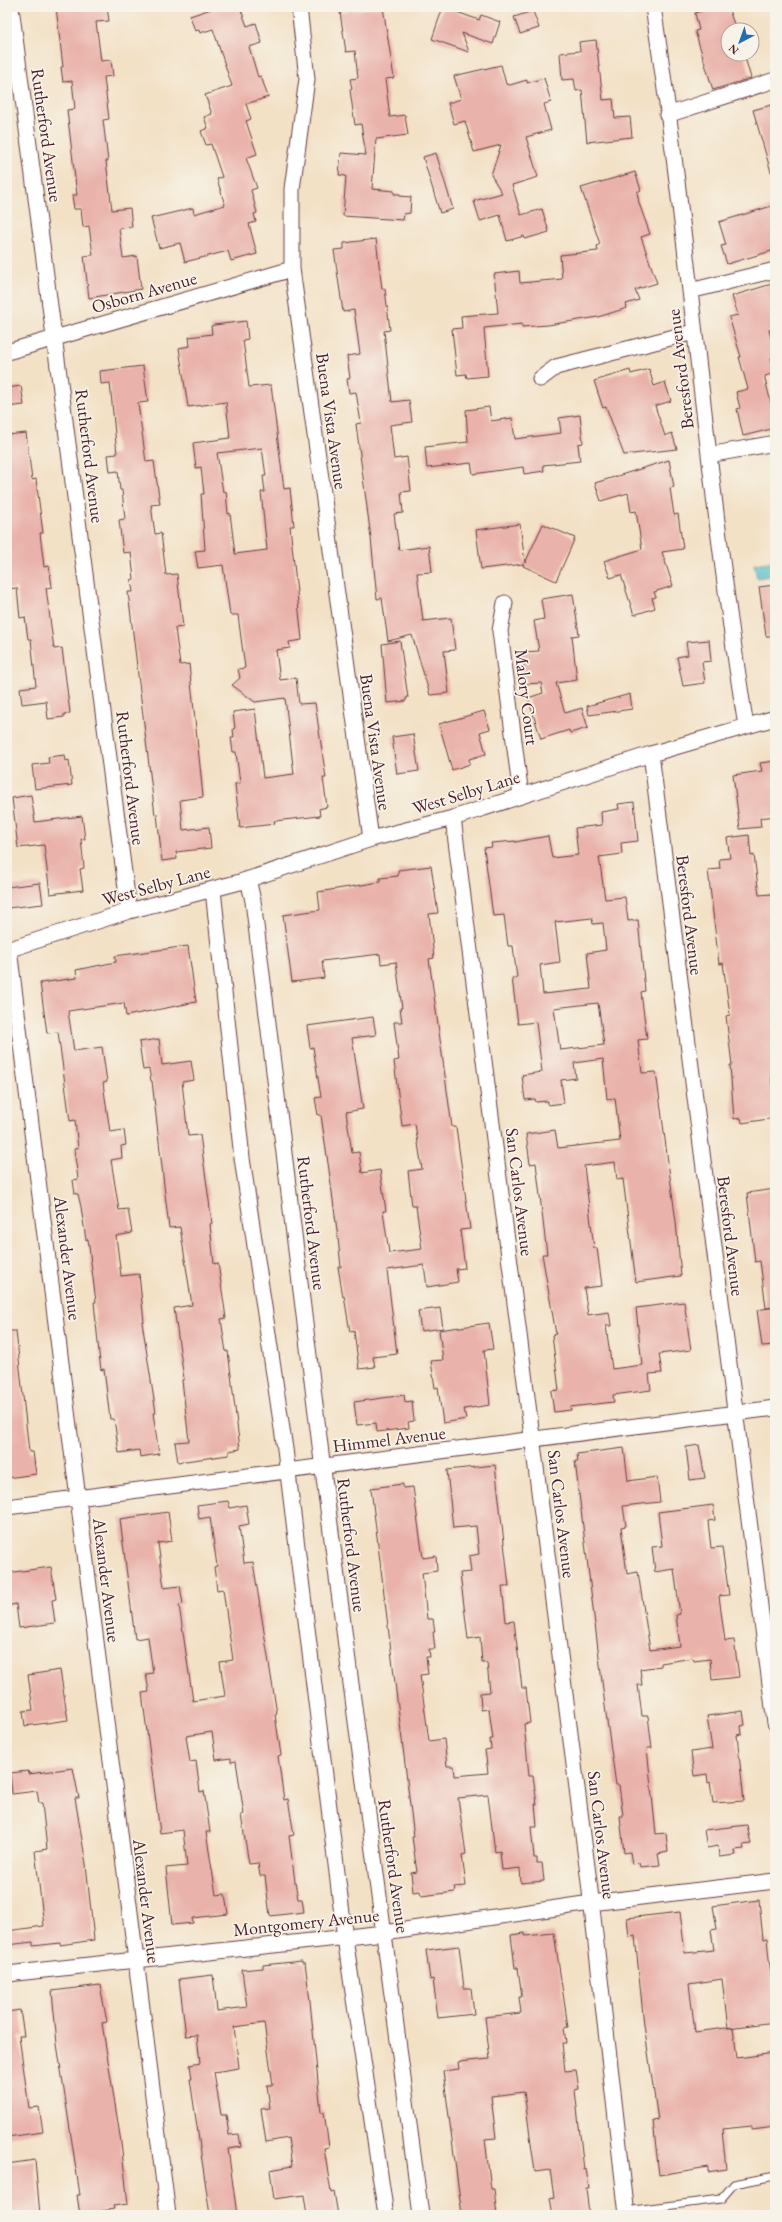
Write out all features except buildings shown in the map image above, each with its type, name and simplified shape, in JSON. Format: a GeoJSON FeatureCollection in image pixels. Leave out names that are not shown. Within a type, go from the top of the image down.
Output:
{"type":"FeatureCollection","features":[{"type":"Feature","properties":{"kind":"street","name":"Rutherford Avenue"},"geometry":{"type":"LineString","coordinates":[[11,7],[129,911]]}},
{"type":"Feature","properties":{"kind":"street","name":"Buena Vista Avenue"},"geometry":{"type":"LineString","coordinates":[[299,7],[307,79],[292,189],[292,269],[370,839]]}},
{"type":"Feature","properties":{"kind":"street","name":"Beresford Avenue"},"geometry":{"type":"LineString","coordinates":[[653,7],[690,292],[709,455],[746,726]]}},
{"type":"Feature","properties":{"kind":"street"},"geometry":{"type":"LineString","coordinates":[[667,115],[775,80]]}},
{"type":"Feature","properties":{"kind":"street","name":"Osborn Avenue"},"geometry":{"type":"LineString","coordinates":[[7,352],[292,269]]}},
{"type":"Feature","properties":{"kind":"street"},"geometry":{"type":"LineString","coordinates":[[690,292],[775,270]]}},
{"type":"Feature","properties":{"kind":"street"},"geometry":{"type":"LineString","coordinates":[[540,379],[556,367],[694,332]]}},
{"type":"Feature","properties":{"kind":"street"},"geometry":{"type":"LineString","coordinates":[[709,455],[775,443]]}},
{"type":"Feature","properties":{"kind":"street","name":"Malory Court"},"geometry":{"type":"LineString","coordinates":[[505,603],[500,631],[520,796]]}},
{"type":"Feature","properties":{"kind":"street","name":"West Selby Lane"},"geometry":{"type":"LineString","coordinates":[[8,949],[129,911],[213,890],[370,839],[453,818],[650,754],[775,718]]}},
{"type":"Feature","properties":{"kind":"street","name":"Beresford Avenue"},"geometry":{"type":"LineString","coordinates":[[650,754],[775,1723]]}},
{"type":"Feature","properties":{"kind":"street","name":"San Carlos Avenue"},"geometry":{"type":"LineString","coordinates":[[453,818],[591,1903],[627,2213]]}},
{"type":"Feature","properties":{"kind":"street","name":"Rutherford Avenue"},"geometry":{"type":"LineString","coordinates":[[248,879],[253,901],[323,1466],[421,2215]]}},
{"type":"Feature","properties":{"kind":"street"},"geometry":{"type":"LineString","coordinates":[[213,890],[242,1158],[288,1471],[345,1938],[386,2215]]}},
{"type":"Feature","properties":{"kind":"street","name":"Alexander Avenue"},"geometry":{"type":"LineString","coordinates":[[8,949],[168,2215]]}},
{"type":"Feature","properties":{"kind":"street","name":"Himmel Avenue"},"geometry":{"type":"LineString","coordinates":[[7,1507],[775,1408]]}},
{"type":"Feature","properties":{"kind":"street","name":"Montgomery Avenue"},"geometry":{"type":"LineString","coordinates":[[7,1974],[345,1938],[591,1903],[775,1881]]}},
{"type":"Feature","properties":{"kind":"lane"},"geometry":{"type":"LineString","coordinates":[[627,2213],[720,2199],[734,2184],[775,2176]]}},
{"type":"Feature","properties":{"kind":"water"},"geometry":{"type":"Polygon","coordinates":[[[775,561],[775,575],[757,578],[754,564],[775,561]]]}}]}
